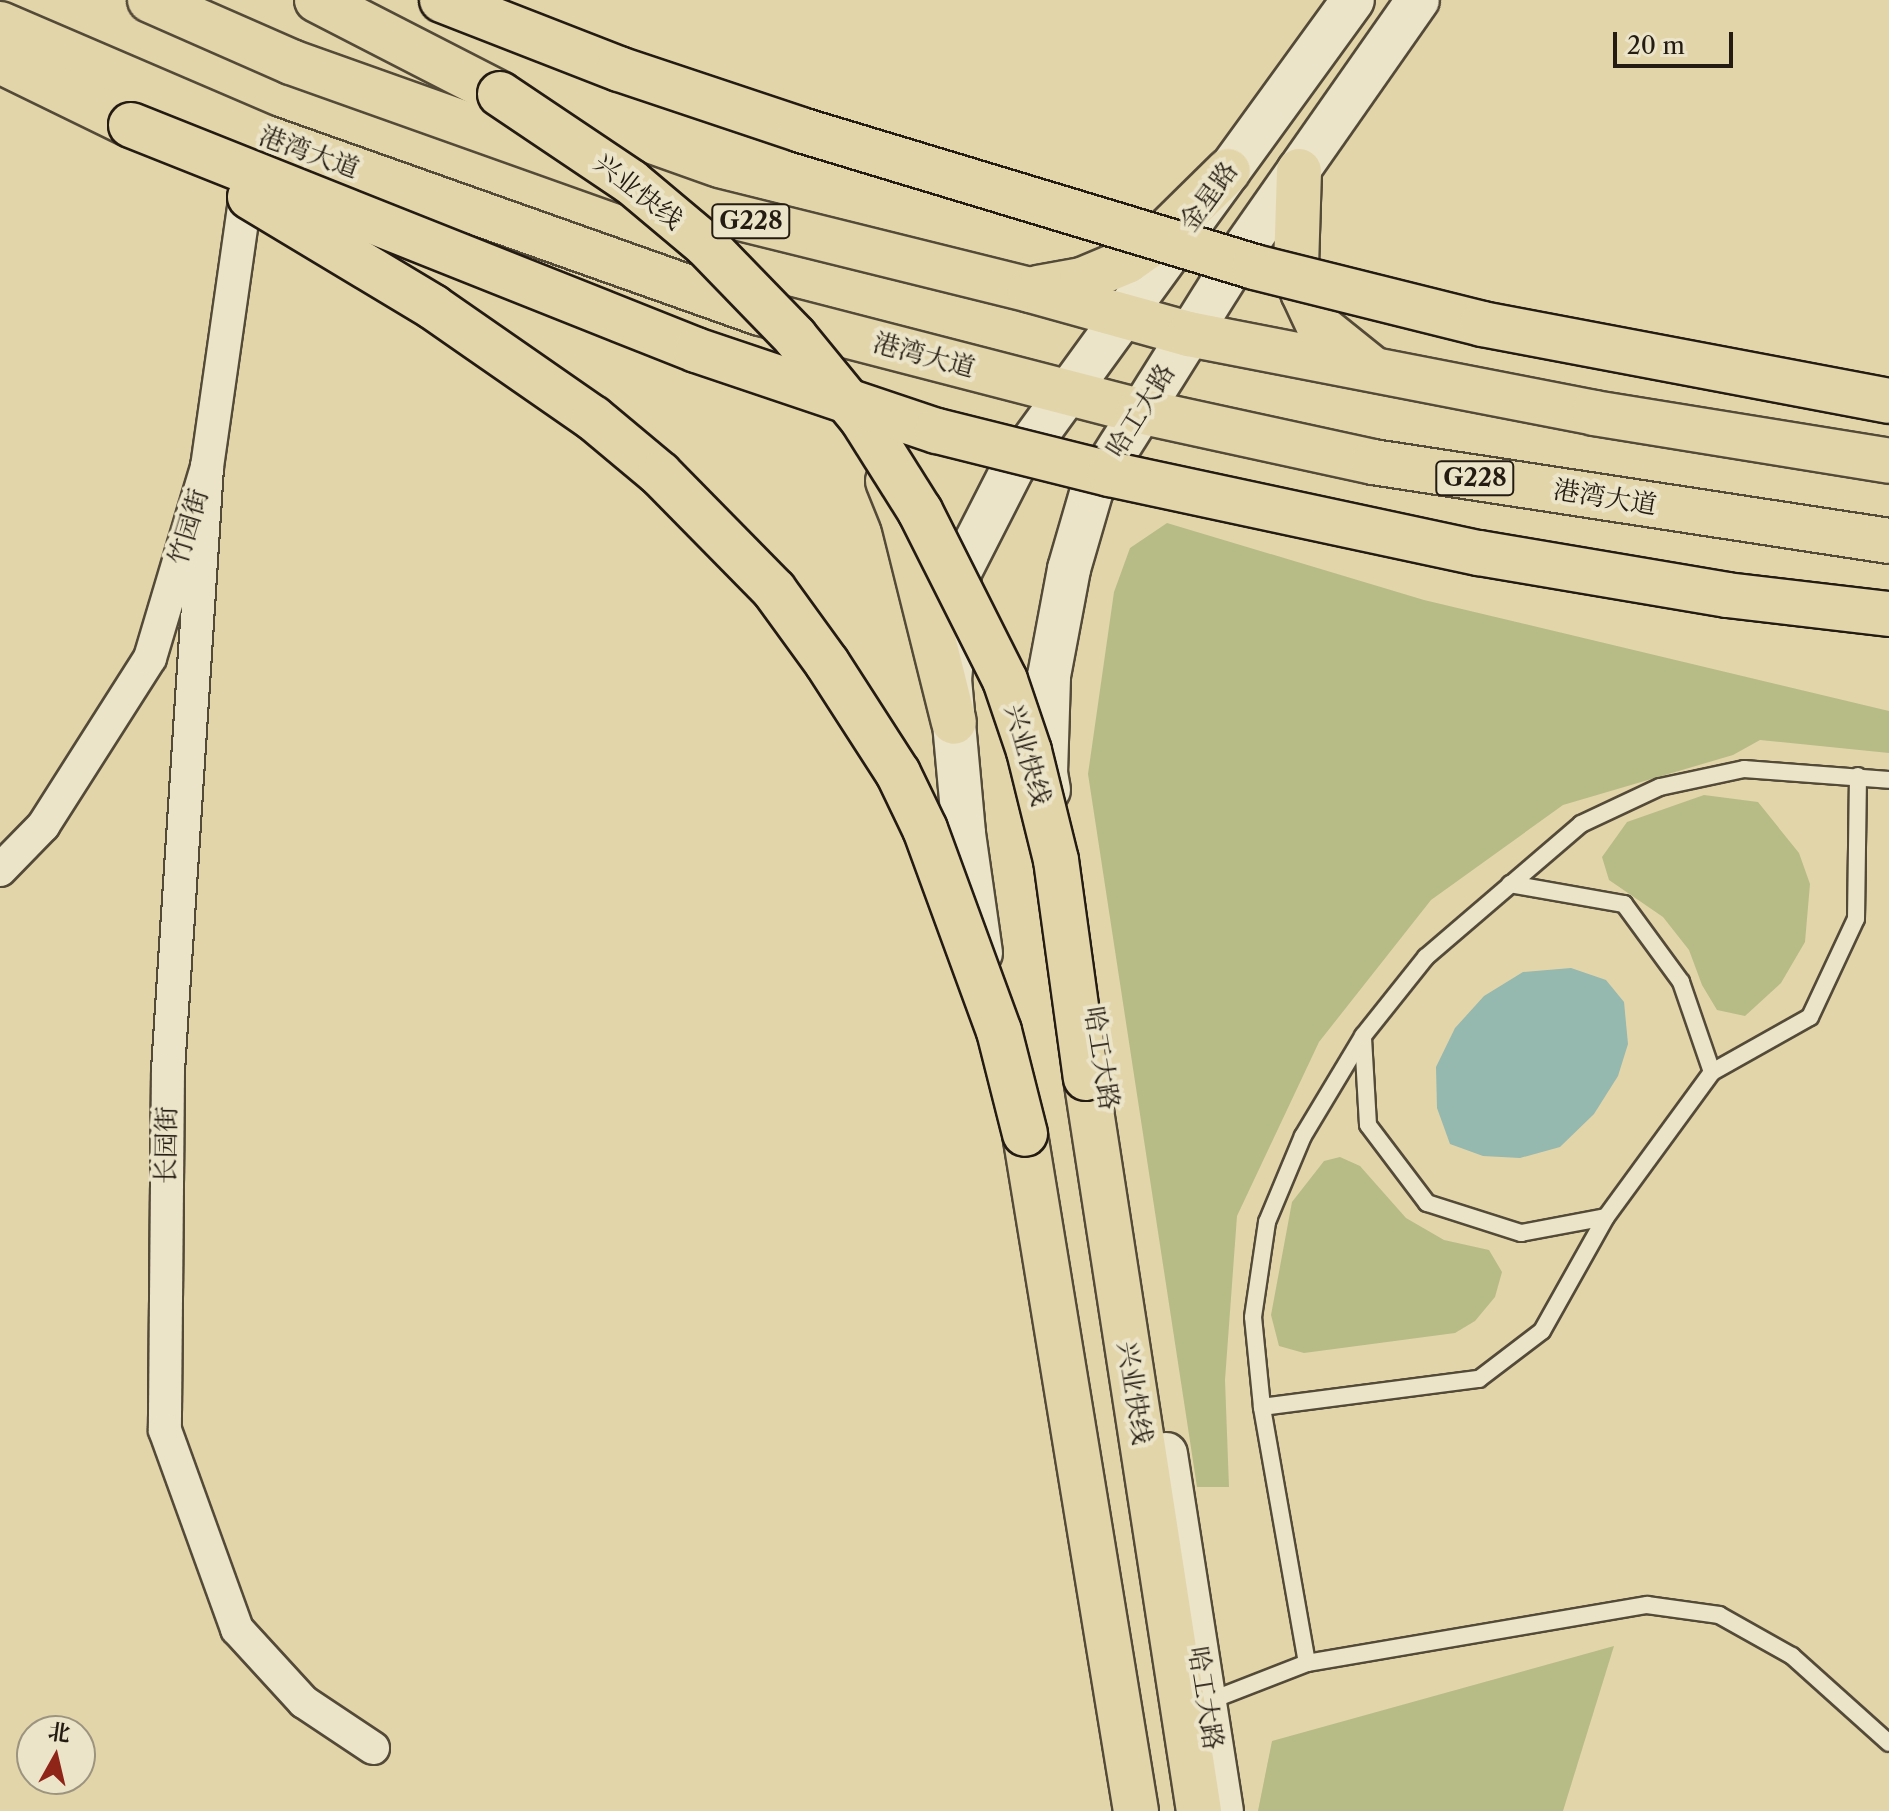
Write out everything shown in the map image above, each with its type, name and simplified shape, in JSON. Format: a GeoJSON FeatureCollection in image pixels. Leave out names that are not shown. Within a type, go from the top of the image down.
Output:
{"type":"FeatureCollection","features":[{"type":"Feature","properties":{"kind":"highway","name":"G228"},"geometry":{"type":"LineString","coordinates":[[150,0],[291,62],[703,209],[1030,290],[1189,334],[1594,413],[1889,461]]}},
{"type":"Feature","properties":{"kind":"highway","name":"兴业快线"},"geometry":{"type":"LineString","coordinates":[[317,0],[500,94],[631,182],[706,245],[795,337],[862,419],[920,511],[972,612],[1005,680],[1029,751],[1056,860],[1086,1078],[1199,1811]]}},
{"type":"Feature","properties":{"kind":"highway"},"geometry":{"type":"LineString","coordinates":[[442,0],[619,69],[801,130],[1254,267],[1482,324],[1889,401]]}},
{"type":"Feature","properties":{"kind":"highway","name":"港湾大道"},"geometry":{"type":"LineString","coordinates":[[0,24],[266,138],[738,305],[1065,393],[1373,462],[1889,541]]}},
{"type":"Feature","properties":{"kind":"highway"},"geometry":{"type":"LineString","coordinates":[[0,61],[131,125],[696,350],[937,431],[1110,474],[1479,553],[1727,595],[1889,614]]}},
{"type":"Feature","properties":{"kind":"highway"},"geometry":{"type":"LineString","coordinates":[[131,125],[433,307],[593,418],[660,474],[774,590],[827,663],[898,773],[925,829],[984,989],[1025,1134],[1136,1811]]}},
{"type":"Feature","properties":{"kind":"highway"},"geometry":{"type":"LineString","coordinates":[[1030,290],[1082,280],[1127,261],[1161,237],[1228,171]]}},
{"type":"Feature","properties":{"kind":"highway"},"geometry":{"type":"LineString","coordinates":[[1299,171],[1296,266],[1303,292],[1319,326],[1375,371]]}},
{"type":"Feature","properties":{"kind":"highway"},"geometry":{"type":"LineString","coordinates":[[738,305],[870,438],[903,518],[954,722]]}},
{"type":"Feature","properties":{"kind":"street","name":"金星路"},"geometry":{"type":"LineString","coordinates":[[1065,393],[1353,0]]}},
{"type":"Feature","properties":{"kind":"street"},"geometry":{"type":"LineString","coordinates":[[1189,334],[1240,254],[1418,0]]}},
{"type":"Feature","properties":{"kind":"street","name":"竹园街"},"geometry":{"type":"LineString","coordinates":[[0,870],[43,826],[150,658],[207,467],[245,201],[266,138]]}},
{"type":"Feature","properties":{"kind":"street","name":"哈工大路"},"geometry":{"type":"LineString","coordinates":[[1189,334],[1092,490],[1069,569],[1049,676],[1046,773],[1079,918],[1222,1811]]}},
{"type":"Feature","properties":{"kind":"street"},"geometry":{"type":"LineString","coordinates":[[1065,393],[1013,468],[960,572],[950,680],[964,833],[1019,1226],[1114,1811]]}},
{"type":"Feature","properties":{"kind":"street","name":"长园街"},"geometry":{"type":"LineString","coordinates":[[207,467],[168,1070],[165,1430],[237,1629],[304,1702],[373,1748]]}},
{"type":"Feature","properties":{"kind":"lane"},"geometry":{"type":"LineString","coordinates":[[1307,1663],[1262,1407],[1253,1317],[1267,1222],[1303,1136],[1363,1036],[1426,957],[1581,824],[1660,787],[1744,769],[1889,780]]}},
{"type":"Feature","properties":{"kind":"lane"},"geometry":{"type":"LineString","coordinates":[[1262,1407],[1479,1379],[1542,1331],[1606,1217],[1712,1072],[1810,1017],[1856,919],[1858,776]]}},
{"type":"Feature","properties":{"kind":"lane"},"geometry":{"type":"LineString","coordinates":[[1510,884],[1624,904],[1681,982],[1712,1072]]}},
{"type":"Feature","properties":{"kind":"lane"},"geometry":{"type":"LineString","coordinates":[[1363,1036],[1368,1125],[1427,1203],[1521,1233],[1606,1217]]}},
{"type":"Feature","properties":{"kind":"lane"},"geometry":{"type":"LineString","coordinates":[[1206,1702],[1307,1663],[1647,1605],[1719,1615],[1792,1656],[1889,1743]]}},
{"type":"Feature","properties":{"kind":"green space"},"geometry":{"type":"Polygon","coordinates":[[[1167,523],[1424,600],[1889,711],[1889,753],[1760,740],[1733,755],[1563,805],[1431,900],[1319,1042],[1237,1216],[1225,1380],[1229,1487],[1197,1487],[1088,774],[1114,592],[1130,548],[1167,523]]]}},
{"type":"Feature","properties":{"kind":"green space"},"geometry":{"type":"Polygon","coordinates":[[[1704,795],[1758,802],[1799,853],[1810,884],[1805,942],[1781,983],[1745,1016],[1717,1010],[1702,985],[1689,950],[1663,917],[1609,880],[1602,857],[1627,822],[1704,795]]]}},
{"type":"Feature","properties":{"kind":"green space"},"geometry":{"type":"Polygon","coordinates":[[[1340,1157],[1360,1166],[1406,1218],[1444,1240],[1489,1250],[1502,1272],[1495,1297],[1475,1321],[1455,1333],[1304,1353],[1279,1346],[1271,1315],[1292,1202],[1324,1161],[1340,1157]]]}},
{"type":"Feature","properties":{"kind":"green space"},"geometry":{"type":"Polygon","coordinates":[[[1614,1646],[1563,1811],[1258,1811],[1272,1741],[1614,1646]]]}},
{"type":"Feature","properties":{"kind":"water"},"geometry":{"type":"Polygon","coordinates":[[[1571,968],[1606,980],[1624,1002],[1628,1044],[1618,1076],[1594,1114],[1560,1147],[1520,1158],[1483,1156],[1450,1144],[1437,1108],[1436,1067],[1455,1028],[1484,996],[1523,972],[1571,968]]]}}]}
